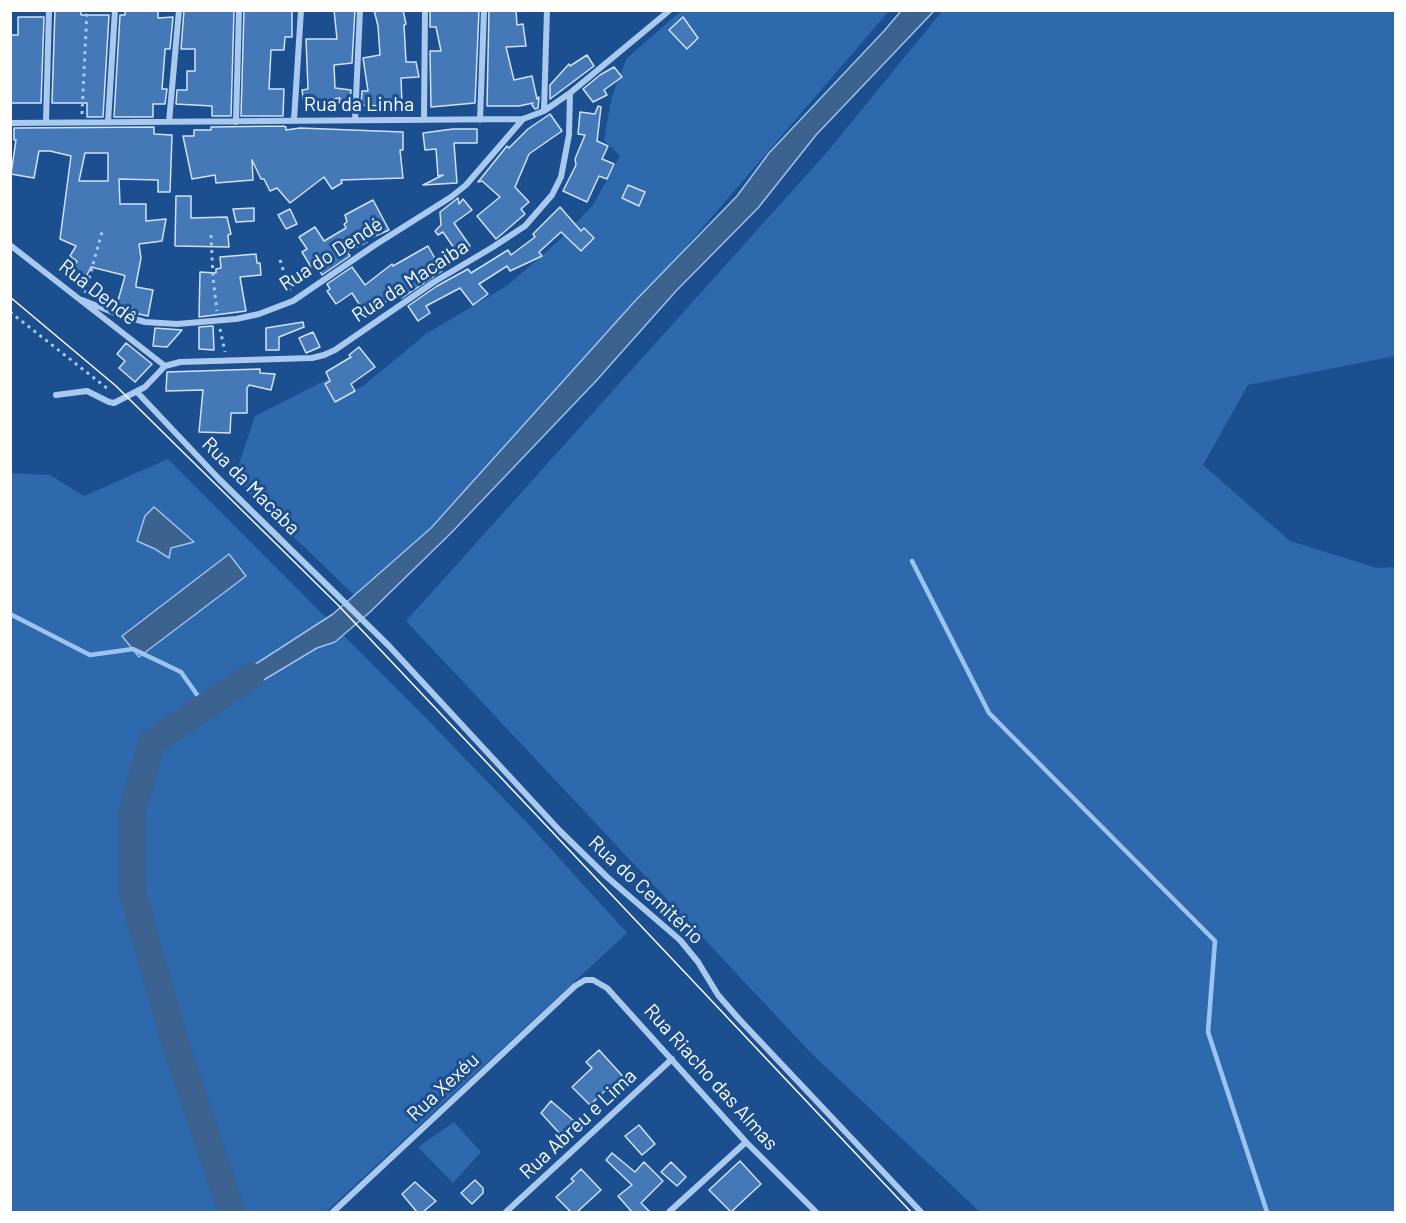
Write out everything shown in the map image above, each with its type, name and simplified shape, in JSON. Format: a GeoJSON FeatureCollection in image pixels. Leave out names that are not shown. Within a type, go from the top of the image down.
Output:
{"type":"FeatureCollection","features":[{"type":"Feature","properties":{"kind":"street"},"geometry":{"type":"LineString","coordinates":[[46,122],[49,10]]}},
{"type":"Feature","properties":{"kind":"street"},"geometry":{"type":"LineString","coordinates":[[108,122],[115,10]]}},
{"type":"Feature","properties":{"kind":"street"},"geometry":{"type":"LineString","coordinates":[[170,122],[179,10]]}},
{"type":"Feature","properties":{"kind":"street"},"geometry":{"type":"LineString","coordinates":[[236,122],[239,10]]}},
{"type":"Feature","properties":{"kind":"street"},"geometry":{"type":"LineString","coordinates":[[294,120],[301,10]]}},
{"type":"Feature","properties":{"kind":"street"},"geometry":{"type":"LineString","coordinates":[[355,120],[360,10]]}},
{"type":"Feature","properties":{"kind":"street"},"geometry":{"type":"LineString","coordinates":[[424,120],[425,10]]}},
{"type":"Feature","properties":{"kind":"street"},"geometry":{"type":"LineString","coordinates":[[480,120],[484,10]]}},
{"type":"Feature","properties":{"kind":"street"},"geometry":{"type":"LineString","coordinates":[[544,111],[547,10]]}},
{"type":"Feature","properties":{"kind":"street","name":"Rua da Linha"},"geometry":{"type":"LineString","coordinates":[[10,123],[523,119],[544,111],[570,93],[670,10]]}},
{"type":"Feature","properties":{"kind":"street","name":"Rua da Macaiba"},"geometry":{"type":"LineString","coordinates":[[165,366],[180,362],[227,359],[312,358],[334,350],[434,282],[525,226],[552,195],[561,177],[569,135],[570,93]]}},
{"type":"Feature","properties":{"kind":"street","name":"Rua do Dendé"},"geometry":{"type":"LineString","coordinates":[[82,300],[145,322],[177,324],[218,322],[259,314],[293,301],[451,196],[482,167],[523,119]]}},
{"type":"Feature","properties":{"kind":"street","name":"Rua Dendê"},"geometry":{"type":"LineString","coordinates":[[10,245],[165,366]]}},
{"type":"Feature","properties":{"kind":"street"},"geometry":{"type":"LineString","coordinates":[[56,395],[87,391],[111,403],[137,392],[153,381],[165,366]]}},
{"type":"Feature","properties":{"kind":"street","name":"Rua da Macaba"},"geometry":{"type":"LineString","coordinates":[[137,392],[219,479],[367,623]]}},
{"type":"Feature","properties":{"kind":"street","name":"Rua do Cemitério"},"geometry":{"type":"LineString","coordinates":[[367,623],[560,831],[607,877],[680,940],[698,962],[718,995],[739,1019],[921,1212]]}},
{"type":"Feature","properties":{"kind":"street","name":"Rua Riacho das Almas"},"geometry":{"type":"LineString","coordinates":[[575,986],[585,980],[592,980],[608,988],[746,1142],[816,1212]]}},
{"type":"Feature","properties":{"kind":"street","name":"Rua Xexéu"},"geometry":{"type":"LineString","coordinates":[[333,1212],[575,986]]}},
{"type":"Feature","properties":{"kind":"street","name":"Rua Abreu e Lima"},"geometry":{"type":"LineString","coordinates":[[506,1212],[672,1059]]}},
{"type":"Feature","properties":{"kind":"street"},"geometry":{"type":"LineString","coordinates":[[669,1212],[746,1142]]}},
{"type":"Feature","properties":{"kind":"path"},"geometry":{"type":"LineString","coordinates":[[82,121],[87,10]]}},
{"type":"Feature","properties":{"kind":"path"},"geometry":{"type":"LineString","coordinates":[[82,300],[102,232]]}},
{"type":"Feature","properties":{"kind":"path"},"geometry":{"type":"LineString","coordinates":[[211,235],[218,322],[227,359]]}},
{"type":"Feature","properties":{"kind":"path"},"geometry":{"type":"LineString","coordinates":[[280,260],[293,301]]}},
{"type":"Feature","properties":{"kind":"path"},"geometry":{"type":"LineString","coordinates":[[10,312],[121,399]]}},
{"type":"Feature","properties":{"kind":"shaded area"},"geometry":{"type":"Polygon","coordinates":[[[943,10],[1395,11],[1395,356],[1248,385],[1203,465],[1290,541],[1377,568],[1395,567],[1395,1212],[980,1212],[812,1054],[406,621],[828,151],[943,10]]]}},
{"type":"Feature","properties":{"kind":"shaded area"},"geometry":{"type":"Polygon","coordinates":[[[681,11],[889,11],[674,261],[464,491],[425,533],[354,595],[245,490],[238,467],[255,416],[328,379],[333,401],[363,386],[426,334],[508,285],[563,237],[593,205],[620,156],[604,140],[612,96],[627,58],[681,11]]]}},
{"type":"Feature","properties":{"kind":"shaded area"},"geometry":{"type":"Polygon","coordinates":[[[901,11],[934,11],[816,135],[758,208],[676,291],[596,381],[452,532],[370,612],[335,642],[317,648],[222,705],[217,689],[333,614],[431,528],[635,301],[737,196],[769,153],[901,11]]]}},
{"type":"Feature","properties":{"kind":"shaded area"},"geometry":{"type":"Polygon","coordinates":[[[168,459],[426,718],[532,828],[627,933],[326,1212],[11,1212],[10,473],[50,475],[84,496],[168,459]]]}},
{"type":"Feature","properties":{"kind":"shaded area"},"geometry":{"type":"Polygon","coordinates":[[[154,507],[194,542],[171,548],[169,558],[137,541],[145,516],[154,507]]]}},
{"type":"Feature","properties":{"kind":"shaded area"},"geometry":{"type":"Polygon","coordinates":[[[229,554],[246,576],[139,657],[122,636],[229,554]]]}},
{"type":"Feature","properties":{"kind":"shaded area"},"geometry":{"type":"Polygon","coordinates":[[[454,1122],[481,1152],[453,1183],[418,1147],[454,1122]]]}},
{"type":"Feature","properties":{"kind":"building"},"geometry":{"type":"Polygon","coordinates":[[[55,10],[81,10],[81,15],[109,15],[103,117],[87,117],[87,103],[52,103],[55,10]]]}},
{"type":"Feature","properties":{"kind":"building"},"geometry":{"type":"Polygon","coordinates":[[[125,10],[158,10],[158,18],[173,17],[170,49],[165,49],[162,89],[167,89],[165,104],[153,104],[153,117],[114,117],[120,15],[125,15],[125,10]]]}},
{"type":"Feature","properties":{"kind":"building"},"geometry":{"type":"Polygon","coordinates":[[[184,10],[234,10],[231,116],[212,116],[212,106],[176,104],[177,90],[187,90],[187,71],[195,71],[195,49],[181,49],[184,10]]]}},
{"type":"Feature","properties":{"kind":"building"},"geometry":{"type":"Polygon","coordinates":[[[244,10],[292,10],[292,37],[285,37],[284,50],[271,50],[269,89],[284,89],[283,116],[241,116],[244,10]]]}},
{"type":"Feature","properties":{"kind":"building"},"geometry":{"type":"Polygon","coordinates":[[[334,10],[355,10],[352,63],[334,65],[335,88],[351,90],[350,104],[339,103],[340,98],[304,103],[302,90],[308,89],[306,39],[337,39],[334,10]]]}},
{"type":"Feature","properties":{"kind":"building"},"geometry":{"type":"Polygon","coordinates":[[[374,10],[403,10],[406,24],[404,25],[406,62],[416,62],[419,77],[401,78],[402,104],[361,105],[362,91],[368,91],[363,58],[380,55],[378,26],[374,10]]]}},
{"type":"Feature","properties":{"kind":"building"},"geometry":{"type":"Polygon","coordinates":[[[430,10],[479,10],[475,103],[431,107],[430,51],[441,51],[436,27],[430,27],[430,10]]]}},
{"type":"Feature","properties":{"kind":"building"},"geometry":{"type":"Polygon","coordinates":[[[489,10],[516,10],[517,25],[523,24],[526,46],[506,47],[514,80],[532,76],[537,99],[539,97],[538,108],[535,109],[533,103],[519,106],[487,106],[489,10]]]}},
{"type":"Feature","properties":{"kind":"building"},"geometry":{"type":"Polygon","coordinates":[[[18,17],[44,17],[41,103],[10,103],[10,35],[18,35],[18,17]]]}},
{"type":"Feature","properties":{"kind":"building"},"geometry":{"type":"Polygon","coordinates":[[[683,17],[698,38],[687,49],[669,30],[683,17]]]}},
{"type":"Feature","properties":{"kind":"building"},"geometry":{"type":"Polygon","coordinates":[[[587,55],[594,66],[550,99],[550,85],[569,64],[570,66],[587,55]]]}},
{"type":"Feature","properties":{"kind":"building"},"geometry":{"type":"Polygon","coordinates":[[[614,67],[622,77],[604,90],[607,95],[593,102],[583,89],[614,67]]]}},
{"type":"Feature","properties":{"kind":"building"},"geometry":{"type":"Polygon","coordinates":[[[598,106],[601,107],[597,141],[608,146],[602,159],[614,164],[607,179],[599,176],[587,202],[563,191],[576,165],[575,159],[585,135],[578,134],[580,112],[595,114],[598,106]]]}},
{"type":"Feature","properties":{"kind":"building"},"geometry":{"type":"Polygon","coordinates":[[[550,114],[562,131],[529,154],[515,187],[529,202],[521,209],[525,214],[496,239],[477,216],[500,197],[482,181],[478,182],[507,146],[509,148],[528,129],[550,114]]]}},
{"type":"Feature","properties":{"kind":"building"},"geometry":{"type":"Polygon","coordinates":[[[283,126],[286,130],[300,128],[403,132],[403,150],[400,150],[403,178],[341,180],[342,183],[332,189],[324,177],[290,203],[277,188],[270,191],[252,160],[253,180],[216,183],[215,175],[192,179],[183,136],[194,136],[194,130],[211,130],[211,127],[283,126]]]}},
{"type":"Feature","properties":{"kind":"building"},"geometry":{"type":"Polygon","coordinates":[[[154,127],[154,134],[172,135],[170,192],[158,192],[158,180],[119,179],[120,204],[146,204],[146,221],[166,219],[162,241],[139,244],[141,258],[136,287],[153,290],[148,316],[134,313],[134,309],[117,304],[125,276],[123,275],[91,267],[83,283],[69,277],[77,261],[70,256],[76,246],[60,239],[71,156],[39,151],[34,178],[11,174],[16,140],[14,140],[14,128],[154,127]],[[85,153],[79,181],[108,181],[108,153],[85,153]]]}},
{"type":"Feature","properties":{"kind":"building"},"geometry":{"type":"Polygon","coordinates":[[[477,129],[477,143],[454,143],[457,183],[423,185],[443,175],[438,176],[436,149],[425,150],[423,133],[477,129]]]}},
{"type":"Feature","properties":{"kind":"building"},"geometry":{"type":"Polygon","coordinates":[[[628,185],[645,192],[639,206],[622,198],[628,185]]]}},
{"type":"Feature","properties":{"kind":"building"},"geometry":{"type":"Polygon","coordinates":[[[176,196],[191,196],[191,218],[227,217],[231,234],[228,235],[229,247],[175,246],[176,196]]]}},
{"type":"Feature","properties":{"kind":"building"},"geometry":{"type":"Polygon","coordinates":[[[458,198],[459,204],[463,199],[472,210],[454,223],[470,246],[458,254],[443,232],[438,235],[435,231],[441,225],[440,212],[458,198]]]}},
{"type":"Feature","properties":{"kind":"building"},"geometry":{"type":"Polygon","coordinates":[[[373,200],[389,230],[366,240],[367,242],[347,252],[350,256],[322,275],[316,264],[311,267],[302,252],[307,249],[299,237],[315,227],[324,241],[346,228],[345,215],[373,200]]]}},
{"type":"Feature","properties":{"kind":"building"},"geometry":{"type":"Polygon","coordinates":[[[560,207],[581,231],[584,228],[594,238],[581,251],[561,232],[539,252],[542,256],[510,271],[507,266],[479,284],[488,294],[473,305],[460,288],[426,306],[430,313],[418,321],[408,306],[437,286],[468,269],[471,273],[508,250],[511,255],[535,237],[533,234],[560,207]]]}},
{"type":"Feature","properties":{"kind":"building"},"geometry":{"type":"Polygon","coordinates":[[[254,208],[254,221],[236,222],[233,209],[254,208]]]}},
{"type":"Feature","properties":{"kind":"building"},"geometry":{"type":"Polygon","coordinates":[[[290,209],[297,224],[286,229],[278,215],[290,209]]]}},
{"type":"Feature","properties":{"kind":"building"},"geometry":{"type":"Polygon","coordinates":[[[428,246],[442,271],[402,298],[399,293],[366,315],[352,293],[336,304],[327,291],[330,289],[327,284],[352,267],[365,285],[392,264],[393,266],[428,246]]]}},
{"type":"Feature","properties":{"kind":"building"},"geometry":{"type":"Polygon","coordinates":[[[256,254],[257,263],[260,263],[261,275],[240,277],[246,311],[199,317],[200,272],[216,273],[216,269],[221,268],[220,257],[256,254]]]}},
{"type":"Feature","properties":{"kind":"building"},"geometry":{"type":"Polygon","coordinates":[[[303,322],[304,327],[279,337],[279,350],[266,350],[266,328],[303,322]]]}},
{"type":"Feature","properties":{"kind":"building"},"geometry":{"type":"Polygon","coordinates":[[[213,326],[214,350],[199,349],[199,327],[213,326]]]}},
{"type":"Feature","properties":{"kind":"building"},"geometry":{"type":"Polygon","coordinates":[[[155,328],[182,330],[167,347],[153,346],[155,328]]]}},
{"type":"Feature","properties":{"kind":"building"},"geometry":{"type":"Polygon","coordinates":[[[313,332],[320,347],[306,353],[299,338],[313,332]]]}},
{"type":"Feature","properties":{"kind":"building"},"geometry":{"type":"Polygon","coordinates":[[[126,343],[152,364],[135,382],[119,368],[125,361],[117,354],[126,343]]]}},
{"type":"Feature","properties":{"kind":"building"},"geometry":{"type":"Polygon","coordinates":[[[359,347],[375,367],[351,384],[355,391],[335,402],[325,384],[330,381],[326,372],[351,357],[349,355],[359,347]]]}},
{"type":"Feature","properties":{"kind":"building"},"geometry":{"type":"Polygon","coordinates":[[[260,369],[260,373],[275,374],[271,390],[249,385],[247,413],[231,413],[230,433],[199,432],[203,390],[166,391],[167,372],[260,369]]]}},
{"type":"Feature","properties":{"kind":"building"},"geometry":{"type":"Polygon","coordinates":[[[599,1050],[628,1082],[614,1094],[609,1087],[590,1105],[572,1087],[592,1068],[586,1062],[599,1050]]]}},
{"type":"Feature","properties":{"kind":"building"},"geometry":{"type":"Polygon","coordinates":[[[551,1101],[574,1121],[561,1135],[541,1113],[551,1101]]]}},
{"type":"Feature","properties":{"kind":"building"},"geometry":{"type":"Polygon","coordinates":[[[639,1125],[655,1144],[642,1155],[625,1136],[639,1125]]]}},
{"type":"Feature","properties":{"kind":"building"},"geometry":{"type":"Polygon","coordinates":[[[612,1153],[635,1172],[644,1162],[663,1181],[641,1203],[650,1212],[632,1212],[618,1196],[632,1185],[606,1160],[612,1153]]]}},
{"type":"Feature","properties":{"kind":"building"},"geometry":{"type":"Polygon","coordinates":[[[740,1161],[761,1184],[731,1212],[709,1190],[740,1161]]]}},
{"type":"Feature","properties":{"kind":"building"},"geometry":{"type":"Polygon","coordinates":[[[671,1162],[686,1177],[677,1186],[661,1172],[671,1162]]]}},
{"type":"Feature","properties":{"kind":"building"},"geometry":{"type":"Polygon","coordinates":[[[581,1169],[601,1190],[577,1212],[571,1212],[556,1197],[574,1181],[571,1179],[581,1169]]]}},
{"type":"Feature","properties":{"kind":"building"},"geometry":{"type":"Polygon","coordinates":[[[475,1180],[483,1188],[483,1193],[472,1204],[461,1193],[475,1180]]]}},
{"type":"Feature","properties":{"kind":"building"},"geometry":{"type":"Polygon","coordinates":[[[415,1182],[436,1201],[423,1212],[417,1212],[402,1194],[415,1182]]]}},
{"type":"Feature","properties":{"kind":"waterway"},"geometry":{"type":"LineString","coordinates":[[912,561],[989,713],[1215,941],[1208,1032],[1267,1212]]}},
{"type":"Feature","properties":{"kind":"waterway"},"geometry":{"type":"LineString","coordinates":[[10,614],[90,655],[133,649],[181,672],[205,706]]}},
{"type":"Feature","properties":{"kind":"waterway"},"geometry":{"type":"LineString","coordinates":[[232,1212],[172,1033],[132,890],[132,813],[151,743],[251,676]]}},
{"type":"Feature","properties":{"kind":"tram line"},"geometry":{"type":"LineString","coordinates":[[10,297],[116,386],[338,605],[911,1212]]}}]}
